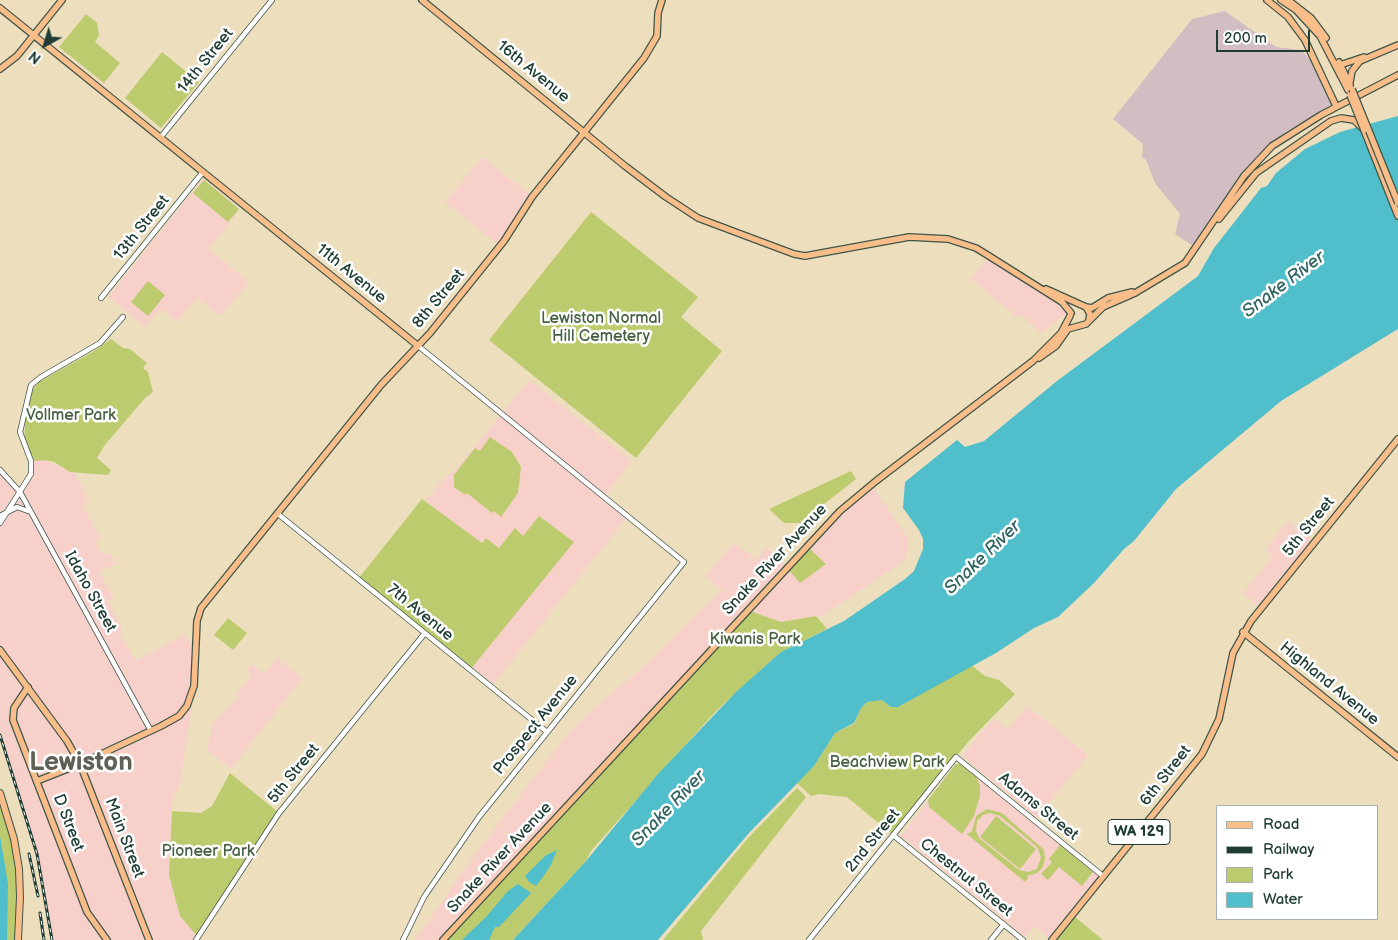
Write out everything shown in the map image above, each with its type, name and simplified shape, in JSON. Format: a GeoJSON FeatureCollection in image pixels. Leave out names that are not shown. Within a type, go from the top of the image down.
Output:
{"type":"FeatureCollection","features":[{"type":"Feature","properties":{"kind":"highway"},"geometry":{"type":"LineString","coordinates":[[0,793],[14,840],[19,869],[18,940]]}},
{"type":"Feature","properties":{"kind":"main road"},"geometry":{"type":"LineString","coordinates":[[0,69],[10,63],[62,0]]}},
{"type":"Feature","properties":{"kind":"main road","name":"16th Avenue"},"geometry":{"type":"LineString","coordinates":[[422,0],[666,198],[690,213],[794,254],[805,256],[909,238],[944,238],[976,248],[1035,284]]}},
{"type":"Feature","properties":{"kind":"main road","name":"8th Street"},"geometry":{"type":"LineString","coordinates":[[151,731],[179,716],[187,706],[194,686],[197,617],[208,599],[381,384],[416,345],[430,333],[502,243],[532,197],[652,47],[657,36],[658,11],[662,0]]}},
{"type":"Feature","properties":{"kind":"main road"},"geometry":{"type":"LineString","coordinates":[[1267,0],[1288,17],[1305,40],[1336,106]]}},
{"type":"Feature","properties":{"kind":"main road"},"geometry":{"type":"LineString","coordinates":[[1280,0],[1296,10],[1320,36],[1339,68],[1398,203]]}},
{"type":"Feature","properties":{"kind":"main road"},"geometry":{"type":"LineString","coordinates":[[1288,0],[1311,18],[1336,54],[1339,68]]}},
{"type":"Feature","properties":{"kind":"main road","name":"11th Avenue"},"geometry":{"type":"LineString","coordinates":[[0,8],[416,345]]}},
{"type":"Feature","properties":{"kind":"main road"},"geometry":{"type":"LineString","coordinates":[[1339,68],[1350,61],[1398,45]]}},
{"type":"Feature","properties":{"kind":"main road"},"geometry":{"type":"LineString","coordinates":[[1336,54],[1350,61]]}},
{"type":"Feature","properties":{"kind":"main road"},"geometry":{"type":"LineString","coordinates":[[1368,56],[1352,71],[1350,90],[1398,216]]}},
{"type":"Feature","properties":{"kind":"main road"},"geometry":{"type":"LineString","coordinates":[[1035,284],[1066,305],[1073,322],[1079,326],[1089,321],[1103,307],[1146,287],[1185,263],[1239,184],[1262,155],[1294,131],[1336,106],[1398,75]]}},
{"type":"Feature","properties":{"kind":"main road"},"geometry":{"type":"LineString","coordinates":[[1206,234],[1256,173],[1297,144],[1337,118],[1351,119],[1364,130]]}},
{"type":"Feature","properties":{"kind":"main road"},"geometry":{"type":"LineString","coordinates":[[1035,284],[1084,307],[1090,314],[1089,321]]}},
{"type":"Feature","properties":{"kind":"main road"},"geometry":{"type":"LineString","coordinates":[[1071,315],[1075,308],[1092,308],[1108,298],[1146,287]]}},
{"type":"Feature","properties":{"kind":"main road","name":"Snake River Avenue"},"geometry":{"type":"LineString","coordinates":[[1033,361],[1056,340],[1071,315]]}},
{"type":"Feature","properties":{"kind":"main road","name":"Snake River Avenue"},"geometry":{"type":"LineString","coordinates":[[443,940],[840,511],[876,480],[1033,361],[1056,346],[1068,329],[1079,326]]}},
{"type":"Feature","properties":{"kind":"main road","name":"5th Street"},"geometry":{"type":"LineString","coordinates":[[1243,632],[1398,439]]}},
{"type":"Feature","properties":{"kind":"main road","name":"6th Street"},"geometry":{"type":"LineString","coordinates":[[1052,940],[1202,754],[1219,719],[1230,662],[1243,632]]}},
{"type":"Feature","properties":{"kind":"main road","name":"Highland Avenue"},"geometry":{"type":"LineString","coordinates":[[1243,632],[1398,757]]}},
{"type":"Feature","properties":{"kind":"main road","name":"Main Street"},"geometry":{"type":"LineString","coordinates":[[0,650],[41,704],[80,764],[149,940]]}},
{"type":"Feature","properties":{"kind":"main road"},"geometry":{"type":"LineString","coordinates":[[23,680],[23,695],[30,694],[41,704]]}},
{"type":"Feature","properties":{"kind":"main road","name":"D Street"},"geometry":{"type":"LineString","coordinates":[[28,687],[14,708],[13,720],[87,912],[107,940]]}},
{"type":"Feature","properties":{"kind":"main road"},"geometry":{"type":"LineString","coordinates":[[37,781],[80,764],[151,731]]}},
{"type":"Feature","properties":{"kind":"street","name":"14th Street"},"geometry":{"type":"LineString","coordinates":[[160,138],[272,0]]}},
{"type":"Feature","properties":{"kind":"street","name":"13th Street"},"geometry":{"type":"LineString","coordinates":[[101,298],[203,172]]}},
{"type":"Feature","properties":{"kind":"street"},"geometry":{"type":"LineString","coordinates":[[0,523],[3,515],[27,482],[32,470],[31,460],[20,432],[31,385],[41,377],[100,343],[123,317]]}},
{"type":"Feature","properties":{"kind":"street","name":"11th Avenue"},"geometry":{"type":"LineString","coordinates":[[416,345],[684,562]]}},
{"type":"Feature","properties":{"kind":"street","name":"Idaho Street"},"geometry":{"type":"LineString","coordinates":[[0,470],[20,492],[151,731]]}},
{"type":"Feature","properties":{"kind":"street"},"geometry":{"type":"LineString","coordinates":[[3,515],[12,509],[20,507],[32,513]]}},
{"type":"Feature","properties":{"kind":"street","name":"7th Avenue"},"geometry":{"type":"LineString","coordinates":[[278,514],[547,732]]}},
{"type":"Feature","properties":{"kind":"street","name":"Prospect Avenue"},"geometry":{"type":"LineString","coordinates":[[403,940],[424,897],[479,817],[684,562]]}},
{"type":"Feature","properties":{"kind":"street","name":"5th Street"},"geometry":{"type":"LineString","coordinates":[[196,940],[279,813],[425,633]]}},
{"type":"Feature","properties":{"kind":"street","name":"Adams Street"},"geometry":{"type":"LineString","coordinates":[[956,757],[1103,876]]}},
{"type":"Feature","properties":{"kind":"street","name":"2nd Street"},"geometry":{"type":"LineString","coordinates":[[809,940],[956,757]]}},
{"type":"Feature","properties":{"kind":"street","name":"Chestnut Street"},"geometry":{"type":"LineString","coordinates":[[893,835],[1024,940]]}},
{"type":"Feature","properties":{"kind":"street"},"geometry":{"type":"LineString","coordinates":[[991,940],[1004,924]]}},
{"type":"Feature","properties":{"kind":"shaded area"},"geometry":{"type":"Polygon","coordinates":[[[1225,11],[1276,47],[1301,50],[1314,63],[1333,104],[1287,131],[1264,151],[1249,168],[1195,247],[1175,234],[1180,214],[1155,183],[1146,160],[1142,157],[1143,144],[1113,119],[1192,19],[1225,11]]]}},
{"type":"Feature","properties":{"kind":"shaded area"},"geometry":{"type":"Polygon","coordinates":[[[483,157],[532,197],[500,246],[445,202],[483,157]]]}},
{"type":"Feature","properties":{"kind":"shaded area"},"geometry":{"type":"Polygon","coordinates":[[[203,179],[240,209],[209,249],[249,282],[220,316],[197,298],[177,322],[160,309],[145,327],[108,297],[203,179]]]}},
{"type":"Feature","properties":{"kind":"shaded area"},"geometry":{"type":"Polygon","coordinates":[[[989,258],[1065,306],[1069,312],[1041,333],[1020,314],[1017,317],[971,279],[989,258]]]}},
{"type":"Feature","properties":{"kind":"shaded area"},"geometry":{"type":"Polygon","coordinates":[[[529,380],[632,461],[602,500],[626,519],[493,684],[363,578],[441,482],[459,466],[529,380]]]}},
{"type":"Feature","properties":{"kind":"shaded area"},"geometry":{"type":"Polygon","coordinates":[[[45,460],[74,472],[89,500],[82,504],[100,538],[95,542],[103,556],[110,552],[115,564],[99,572],[114,598],[108,601],[123,630],[119,633],[136,661],[185,634],[196,656],[196,673],[187,706],[192,707],[180,784],[172,802],[169,875],[180,916],[198,937],[196,940],[52,940],[37,854],[0,735],[0,523],[27,482],[31,461],[45,460]]]}},
{"type":"Feature","properties":{"kind":"shaded area"},"geometry":{"type":"Polygon","coordinates":[[[0,470],[7,478],[6,481],[16,491],[5,510],[0,511],[0,470]]]}},
{"type":"Feature","properties":{"kind":"shaded area"},"geometry":{"type":"Polygon","coordinates":[[[871,484],[908,538],[908,550],[904,561],[824,615],[781,622],[747,610],[443,940],[415,940],[476,853],[567,735],[593,709],[642,668],[722,590],[706,576],[733,543],[757,559],[767,548],[787,567],[871,484]]]}},
{"type":"Feature","properties":{"kind":"shaded area"},"geometry":{"type":"Polygon","coordinates":[[[1288,521],[1312,540],[1259,606],[1243,594],[1273,556],[1265,550],[1288,521]]]}},
{"type":"Feature","properties":{"kind":"shaded area"},"geometry":{"type":"Polygon","coordinates":[[[277,658],[302,678],[231,769],[207,750],[213,723],[239,697],[236,695],[252,675],[247,671],[252,664],[264,674],[277,658]]]}},
{"type":"Feature","properties":{"kind":"shaded area"},"geometry":{"type":"Polygon","coordinates":[[[1027,706],[1088,755],[1037,818],[962,756],[994,718],[1008,730],[1027,706]]]}},
{"type":"Feature","properties":{"kind":"shaded area"},"geometry":{"type":"Polygon","coordinates":[[[956,764],[960,764],[1099,876],[1049,938],[1034,926],[1025,937],[901,836],[956,764]]]}},
{"type":"Feature","properties":{"kind":"green space"},"geometry":{"type":"Polygon","coordinates":[[[86,14],[97,23],[99,35],[95,42],[120,63],[104,83],[59,47],[86,14]]]}},
{"type":"Feature","properties":{"kind":"green space"},"geometry":{"type":"Polygon","coordinates":[[[162,52],[199,82],[161,128],[125,98],[162,52]]]}},
{"type":"Feature","properties":{"kind":"green space"},"geometry":{"type":"Polygon","coordinates":[[[204,180],[239,209],[228,222],[193,193],[204,180]]]}},
{"type":"Feature","properties":{"kind":"green space","name":"Lewiston Normal Hill Cemetery"},"geometry":{"type":"Polygon","coordinates":[[[591,212],[698,297],[681,317],[722,351],[636,458],[489,340],[591,212]]]}},
{"type":"Feature","properties":{"kind":"green space"},"geometry":{"type":"Polygon","coordinates":[[[148,281],[165,295],[148,316],[131,302],[148,281]]]}},
{"type":"Feature","properties":{"kind":"green space","name":"Vollmer Park"},"geometry":{"type":"Polygon","coordinates":[[[111,339],[123,348],[130,349],[147,363],[143,368],[148,372],[153,392],[145,398],[104,446],[97,458],[111,470],[108,475],[70,472],[54,462],[45,460],[35,461],[24,441],[26,413],[32,390],[39,382],[94,351],[111,339]]]}},
{"type":"Feature","properties":{"kind":"green space"},"geometry":{"type":"Polygon","coordinates":[[[490,437],[512,452],[521,467],[518,493],[501,517],[494,511],[492,513],[467,493],[465,495],[454,487],[454,475],[475,448],[480,451],[490,437]]]}},
{"type":"Feature","properties":{"kind":"green space"},"geometry":{"type":"Polygon","coordinates":[[[851,471],[856,479],[800,523],[784,523],[769,509],[851,471]]]}},
{"type":"Feature","properties":{"kind":"green space"},"geometry":{"type":"Polygon","coordinates":[[[422,499],[482,543],[486,538],[499,548],[515,528],[523,536],[539,516],[574,542],[470,670],[358,579],[422,499]]]}},
{"type":"Feature","properties":{"kind":"green space"},"geometry":{"type":"Polygon","coordinates":[[[809,548],[826,564],[800,583],[786,567],[809,548]]]}},
{"type":"Feature","properties":{"kind":"green space","name":"Kiwanis Park"},"geometry":{"type":"Polygon","coordinates":[[[747,610],[781,622],[816,616],[827,629],[781,652],[715,712],[591,851],[586,861],[513,940],[447,940],[707,658],[747,610]]]}},
{"type":"Feature","properties":{"kind":"green space"},"geometry":{"type":"Polygon","coordinates":[[[228,618],[247,633],[233,650],[214,635],[228,618]]]}},
{"type":"Feature","properties":{"kind":"green space","name":"Beachview Park"},"geometry":{"type":"Polygon","coordinates":[[[971,665],[985,676],[999,680],[1015,694],[968,742],[893,835],[847,797],[819,794],[811,796],[797,783],[814,766],[835,733],[854,724],[861,708],[867,702],[882,700],[891,707],[898,707],[971,665]]]}},
{"type":"Feature","properties":{"kind":"green space"},"geometry":{"type":"Polygon","coordinates":[[[956,764],[960,764],[976,777],[980,786],[980,796],[974,816],[962,834],[929,807],[928,800],[956,764]]]}},
{"type":"Feature","properties":{"kind":"green space","name":"Pioneer Park"},"geometry":{"type":"Polygon","coordinates":[[[230,773],[279,813],[198,937],[180,916],[169,875],[172,811],[201,813],[212,806],[230,773]]]}},
{"type":"Feature","properties":{"kind":"green space"},"geometry":{"type":"Polygon","coordinates":[[[797,788],[806,797],[701,931],[703,940],[663,940],[749,837],[797,788]]]}},
{"type":"Feature","properties":{"kind":"green space"},"geometry":{"type":"Polygon","coordinates":[[[0,793],[19,869],[16,940],[0,940],[0,793]]]}},
{"type":"Feature","properties":{"kind":"green space"},"geometry":{"type":"Polygon","coordinates":[[[987,809],[1002,813],[1044,850],[1045,859],[1043,867],[1037,873],[1027,876],[1028,878],[1025,882],[967,834],[972,831],[976,816],[987,809]],[[990,813],[983,815],[977,821],[976,831],[979,838],[1019,870],[1028,872],[1037,869],[1041,858],[1038,848],[1000,816],[990,813]]]}},
{"type":"Feature","properties":{"kind":"green space"},"geometry":{"type":"Polygon","coordinates":[[[996,816],[1036,849],[1020,869],[980,837],[996,816]]]}},
{"type":"Feature","properties":{"kind":"green space"},"geometry":{"type":"Polygon","coordinates":[[[1060,845],[1093,872],[1082,886],[1059,867],[1048,880],[1041,874],[1052,862],[1049,859],[1060,845]]]}},
{"type":"Feature","properties":{"kind":"green space"},"geometry":{"type":"Polygon","coordinates":[[[1075,917],[1103,940],[1056,940],[1075,917]]]}},
{"type":"Feature","properties":{"kind":"water","name":"Snake River"},"geometry":{"type":"Polygon","coordinates":[[[1398,116],[1398,329],[1281,401],[1176,489],[1134,541],[1058,617],[1034,628],[996,653],[898,707],[891,707],[882,700],[867,702],[861,708],[854,723],[835,733],[814,766],[749,833],[658,940],[513,940],[586,861],[658,774],[736,692],[781,652],[844,621],[914,571],[923,549],[923,539],[919,530],[903,508],[905,482],[957,440],[965,447],[984,441],[1057,381],[1198,276],[1214,248],[1261,188],[1267,186],[1276,173],[1305,149],[1340,132],[1398,116]]]}},
{"type":"Feature","properties":{"kind":"water"},"geometry":{"type":"Polygon","coordinates":[[[0,836],[8,884],[7,940],[0,940],[0,836]]]}},
{"type":"Feature","properties":{"kind":"water"},"geometry":{"type":"Polygon","coordinates":[[[557,850],[551,865],[536,886],[529,882],[525,876],[545,856],[557,850]]]}},
{"type":"Feature","properties":{"kind":"water"},"geometry":{"type":"Polygon","coordinates":[[[518,884],[531,893],[499,927],[495,927],[489,940],[462,940],[486,917],[508,891],[518,884]]]}},
{"type":"Feature","properties":{"kind":"railway"},"geometry":{"type":"LineString","coordinates":[[0,735],[37,854],[52,940]]}},
{"type":"Feature","properties":{"kind":"railway"},"geometry":{"type":"LineString","coordinates":[[29,854],[38,896]]}},
{"type":"Feature","properties":{"kind":"railway"},"geometry":{"type":"LineString","coordinates":[[40,913],[44,940]]}},
{"type":"Feature","properties":{"kind":"district","name":"Lewiston"},"geometry":{"type":"Point","coordinates":[81,763]}}]}
